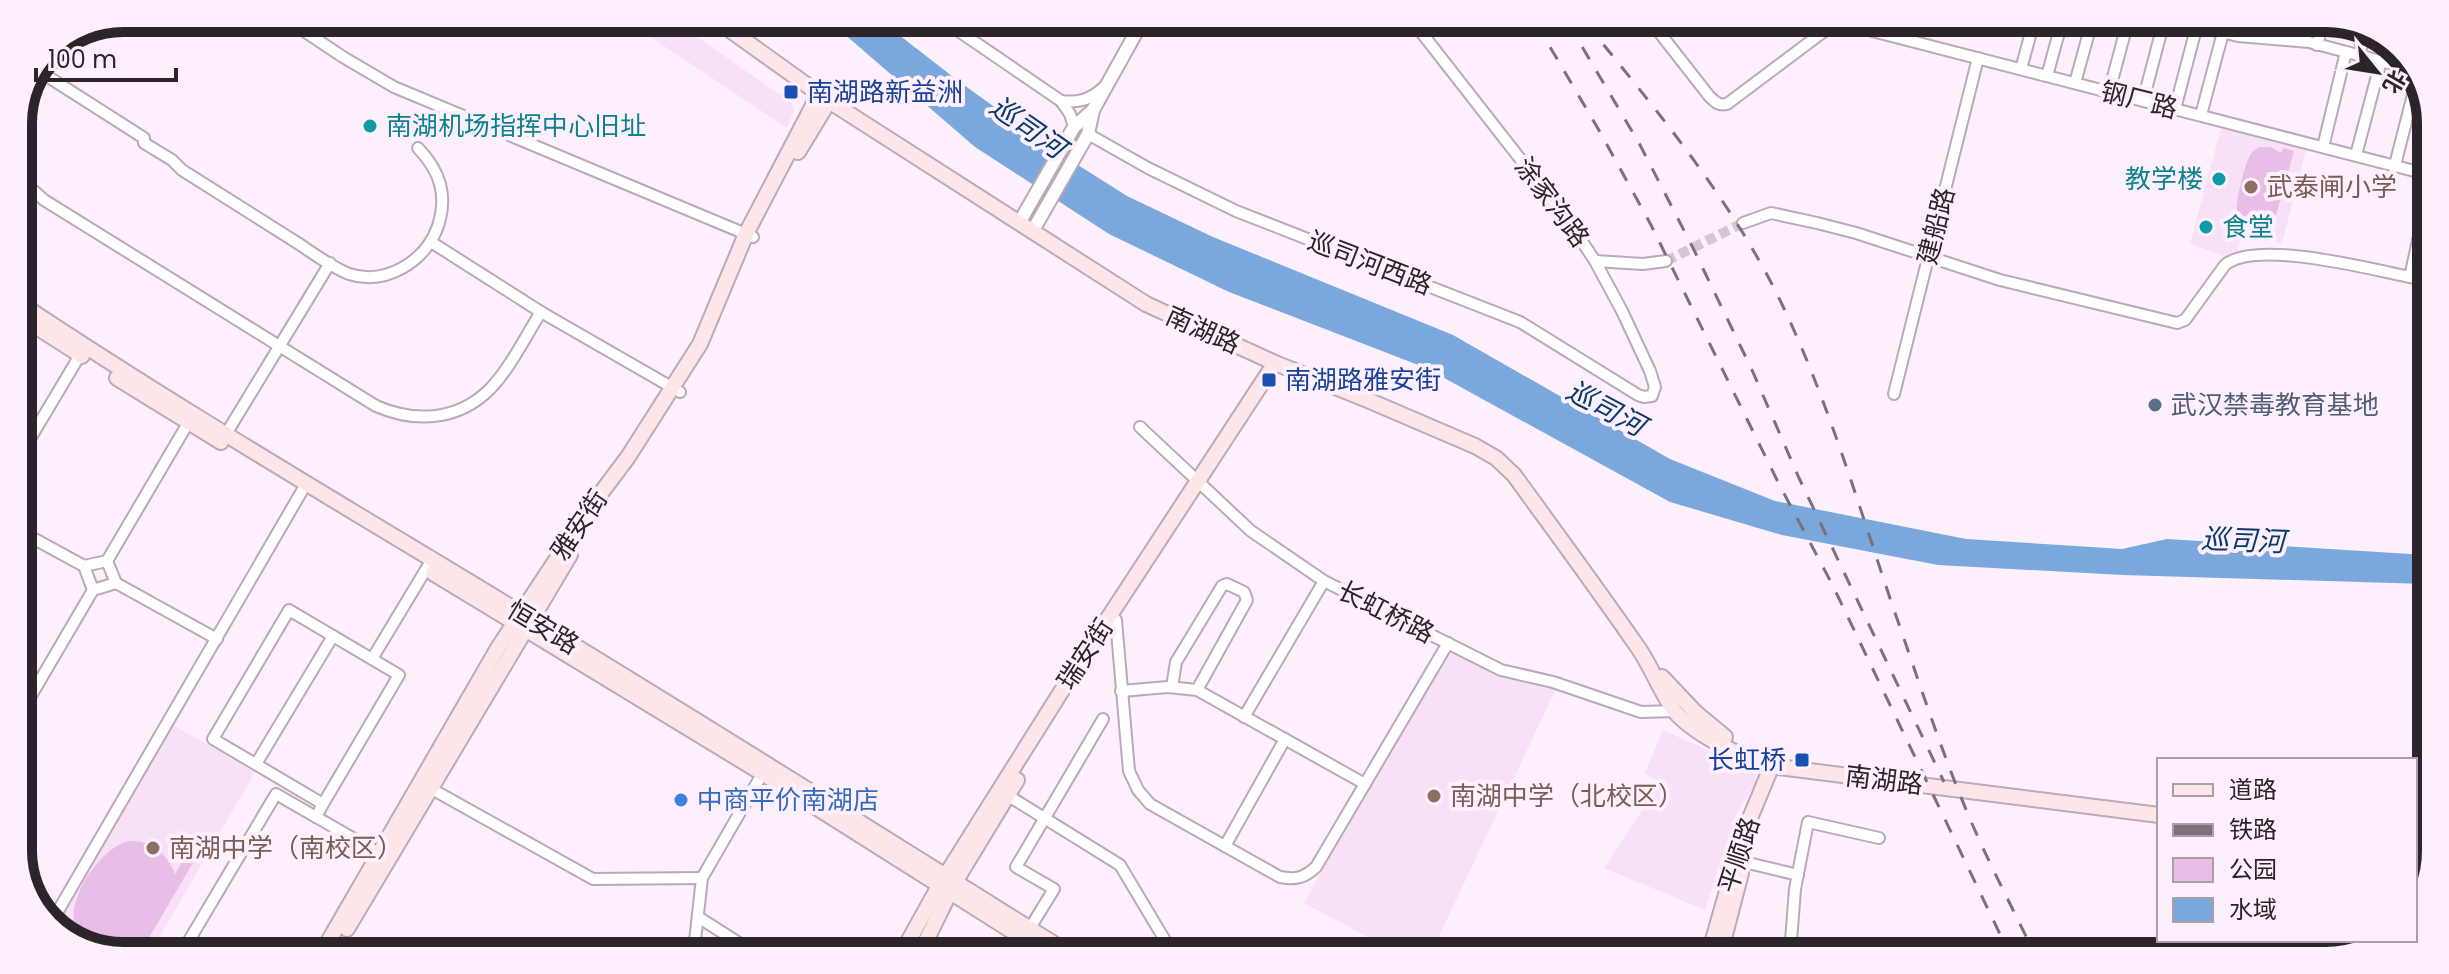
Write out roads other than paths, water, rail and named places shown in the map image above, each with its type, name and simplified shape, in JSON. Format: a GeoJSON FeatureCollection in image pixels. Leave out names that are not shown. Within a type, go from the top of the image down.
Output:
{"type":"FeatureCollection","features":[{"type":"Feature","properties":{"kind":"main road","name":"南湖路"},"geometry":{"type":"LineString","coordinates":[[733,32],[824,98],[1158,310],[1278,364],[1429,425],[1496,458],[1514,475],[1650,666],[1675,711],[1701,732],[1727,747],[1777,762],[2157,815]]}},
{"type":"Feature","properties":{"kind":"main road","name":"雅安街"},"geometry":{"type":"LineString","coordinates":[[339,942],[385,856],[523,621],[641,453],[676,390],[718,328],[750,236],[801,148],[824,98]]}},
{"type":"Feature","properties":{"kind":"main road","name":"恒安路"},"geometry":{"type":"LineString","coordinates":[[32,312],[82,350]]}},
{"type":"Feature","properties":{"kind":"main road","name":"恒安路"},"geometry":{"type":"LineString","coordinates":[[32,323],[82,350],[428,565],[765,768],[947,884],[1031,942]]}},
{"type":"Feature","properties":{"kind":"main road","name":"瑞安街"},"geometry":{"type":"LineString","coordinates":[[924,942],[947,884],[1278,364]]}},
{"type":"Feature","properties":{"kind":"main road","name":"瑞安街"},"geometry":{"type":"LineString","coordinates":[[909,942],[1007,795],[1199,484]]}},
{"type":"Feature","properties":{"kind":"main road","name":"雅安街"},"geometry":{"type":"LineString","coordinates":[[329,942],[430,788],[523,621]]}},
{"type":"Feature","properties":{"kind":"main road","name":"南湖路"},"geometry":{"type":"LineString","coordinates":[[1650,666],[1719,733],[1777,762],[2157,807]]}},
{"type":"Feature","properties":{"kind":"main road","name":"平顺路"},"geometry":{"type":"LineString","coordinates":[[1723,942],[1757,817],[1777,762]]}},
{"type":"Feature","properties":{"kind":"main road","name":"平顺路"},"geometry":{"type":"LineString","coordinates":[[1712,942],[1743,835],[1777,762]]}},
{"type":"Feature","properties":{"kind":"main road","name":"恒安路"},"geometry":{"type":"LineString","coordinates":[[947,884],[1052,942]]}},
{"type":"Feature","properties":{"kind":"street"},"geometry":{"type":"LineString","coordinates":[[306,32],[394,87],[750,236]]}},
{"type":"Feature","properties":{"kind":"street"},"geometry":{"type":"LineString","coordinates":[[960,32],[1061,101],[1074,127]]}},
{"type":"Feature","properties":{"kind":"street"},"geometry":{"type":"LineString","coordinates":[[1032,232],[1088,134],[1093,110],[1136,32]]}},
{"type":"Feature","properties":{"kind":"street","name":"涂家沟路"},"geometry":{"type":"LineString","coordinates":[[1421,32],[1567,219],[1595,261],[1650,371],[1655,387],[1648,398]]}},
{"type":"Feature","properties":{"kind":"street"},"geometry":{"type":"LineString","coordinates":[[1659,32],[1715,103],[1722,105],[1823,32]]}},
{"type":"Feature","properties":{"kind":"street","name":"钢厂路"},"geometry":{"type":"LineString","coordinates":[[1876,32],[2417,171]]}},
{"type":"Feature","properties":{"kind":"street"},"geometry":{"type":"LineString","coordinates":[[2021,69],[2031,32]]}},
{"type":"Feature","properties":{"kind":"street"},"geometry":{"type":"LineString","coordinates":[[2047,76],[2059,32]]}},
{"type":"Feature","properties":{"kind":"street"},"geometry":{"type":"LineString","coordinates":[[2075,83],[2089,32]]}},
{"type":"Feature","properties":{"kind":"street"},"geometry":{"type":"LineString","coordinates":[[2109,92],[2125,32]]}},
{"type":"Feature","properties":{"kind":"street"},"geometry":{"type":"LineString","coordinates":[[2143,101],[2161,32]]}},
{"type":"Feature","properties":{"kind":"street"},"geometry":{"type":"LineString","coordinates":[[2175,109],[2194,32]]}},
{"type":"Feature","properties":{"kind":"street"},"geometry":{"type":"LineString","coordinates":[[2201,115],[2223,32]]}},
{"type":"Feature","properties":{"kind":"street"},"geometry":{"type":"LineString","coordinates":[[2241,32],[2317,45],[2395,65]]}},
{"type":"Feature","properties":{"kind":"street"},"geometry":{"type":"LineString","coordinates":[[2317,45],[2320,32]]}},
{"type":"Feature","properties":{"kind":"street"},"geometry":{"type":"LineString","coordinates":[[2359,56],[2363,40]]}},
{"type":"Feature","properties":{"kind":"street"},"geometry":{"type":"LineString","coordinates":[[2323,147],[2346,52]]}},
{"type":"Feature","properties":{"kind":"street","name":"建船路"},"geometry":{"type":"LineString","coordinates":[[1894,394],[1978,58]]}},
{"type":"Feature","properties":{"kind":"street"},"geometry":{"type":"LineString","coordinates":[[2356,155],[2381,61]]}},
{"type":"Feature","properties":{"kind":"street"},"geometry":{"type":"LineString","coordinates":[[46,74],[144,138],[144,143],[182,170],[350,274],[384,275],[420,257],[431,242],[441,215],[443,197],[440,179],[432,163],[418,148]]}},
{"type":"Feature","properties":{"kind":"street"},"geometry":{"type":"LineString","coordinates":[[1061,101],[1088,99],[1106,85]]}},
{"type":"Feature","properties":{"kind":"street"},"geometry":{"type":"LineString","coordinates":[[2395,165],[2413,96]]}},
{"type":"Feature","properties":{"kind":"street"},"geometry":{"type":"LineString","coordinates":[[1019,223],[1074,127],[1093,110]]}},
{"type":"Feature","properties":{"kind":"street","name":"巡司河西路"},"geometry":{"type":"LineString","coordinates":[[1088,134],[1148,168],[1236,211],[1520,322],[1638,395],[1648,398]]}},
{"type":"Feature","properties":{"kind":"street"},"geometry":{"type":"LineString","coordinates":[[32,189],[44,200],[376,406],[394,414],[412,418],[451,413],[489,390],[541,312]]}},
{"type":"Feature","properties":{"kind":"street"},"geometry":{"type":"LineString","coordinates":[[1743,223],[1771,213],[1856,233],[2000,280],[2177,323],[2185,320],[2232,259],[2289,255],[2312,257],[2417,278]]}},
{"type":"Feature","properties":{"kind":"street"},"geometry":{"type":"LineString","coordinates":[[431,242],[541,312],[676,390]]}},
{"type":"Feature","properties":{"kind":"street"},"geometry":{"type":"LineString","coordinates":[[2410,277],[2417,245]]}},
{"type":"Feature","properties":{"kind":"street"},"geometry":{"type":"LineString","coordinates":[[1595,261],[1643,264],[1666,261]]}},
{"type":"Feature","properties":{"kind":"street"},"geometry":{"type":"LineString","coordinates":[[224,438],[330,263]]}},
{"type":"Feature","properties":{"kind":"street"},"geometry":{"type":"LineString","coordinates":[[32,435],[82,350]]}},
{"type":"Feature","properties":{"kind":"street"},"geometry":{"type":"LineString","coordinates":[[84,566],[107,561],[191,418]]}},
{"type":"Feature","properties":{"kind":"street","name":"长虹桥路"},"geometry":{"type":"LineString","coordinates":[[1140,427],[1251,531],[1324,581],[1501,670],[1553,682],[1641,712],[1675,711]]}},
{"type":"Feature","properties":{"kind":"street"},"geometry":{"type":"LineString","coordinates":[[57,913],[304,488]]}},
{"type":"Feature","properties":{"kind":"street"},"geometry":{"type":"LineString","coordinates":[[32,538],[84,566],[93,590]]}},
{"type":"Feature","properties":{"kind":"street"},"geometry":{"type":"LineString","coordinates":[[107,561],[116,583],[217,639]]}},
{"type":"Feature","properties":{"kind":"street"},"geometry":{"type":"LineString","coordinates":[[372,659],[428,565]]}},
{"type":"Feature","properties":{"kind":"street"},"geometry":{"type":"LineString","coordinates":[[1244,717],[1324,581]]}},
{"type":"Feature","properties":{"kind":"street"},"geometry":{"type":"LineString","coordinates":[[32,694],[93,590],[116,583]]}},
{"type":"Feature","properties":{"kind":"street"},"geometry":{"type":"LineString","coordinates":[[1172,687],[1176,662],[1222,586],[1227,584],[1244,592],[1247,600],[1197,690]]}},
{"type":"Feature","properties":{"kind":"street"},"geometry":{"type":"LineString","coordinates":[[316,817],[399,675],[289,610],[213,739],[323,804]]}},
{"type":"Feature","properties":{"kind":"street"},"geometry":{"type":"LineString","coordinates":[[1116,620],[1129,771],[1138,790],[1150,804],[1280,877],[1294,880],[1316,867],[1448,643]]}},
{"type":"Feature","properties":{"kind":"street"},"geometry":{"type":"LineString","coordinates":[[256,764],[333,636]]}},
{"type":"Feature","properties":{"kind":"street"},"geometry":{"type":"LineString","coordinates":[[1121,691],[1172,687],[1197,690],[1365,784]]}},
{"type":"Feature","properties":{"kind":"street"},"geometry":{"type":"LineString","coordinates":[[1030,928],[1054,889],[1016,867],[1103,719]]}},
{"type":"Feature","properties":{"kind":"street"},"geometry":{"type":"LineString","coordinates":[[1225,846],[1285,739]]}},
{"type":"Feature","properties":{"kind":"street"},"geometry":{"type":"LineString","coordinates":[[695,942],[702,878],[765,768]]}},
{"type":"Feature","properties":{"kind":"street"},"geometry":{"type":"LineString","coordinates":[[430,788],[593,879],[702,878]]}},
{"type":"Feature","properties":{"kind":"street"},"geometry":{"type":"LineString","coordinates":[[188,942],[276,794],[385,856]]}},
{"type":"Feature","properties":{"kind":"street"},"geometry":{"type":"LineString","coordinates":[[1007,795],[1120,865],[1166,942]]}},
{"type":"Feature","properties":{"kind":"street"},"geometry":{"type":"LineString","coordinates":[[1791,942],[1798,875],[1808,822],[1879,838]]}},
{"type":"Feature","properties":{"kind":"street"},"geometry":{"type":"LineString","coordinates":[[1744,862],[1798,875]]}},
{"type":"Feature","properties":{"kind":"street"},"geometry":{"type":"LineString","coordinates":[[698,917],[737,942]]}},
{"type":"Feature","properties":{"kind":"water"},"geometry":{"type":"Polygon","coordinates":[[[842,32],[895,32],[1059,153],[1127,196],[1213,237],[1453,335],[1670,459],[1775,501],[1966,539],[2122,549],[2167,539],[2417,554],[2417,584],[2123,575],[1938,565],[1782,535],[1670,502],[1426,368],[1229,292],[1109,234],[975,147],[842,32]]]}},
{"type":"Feature","properties":{"kind":"tunnel"},"geometry":{"type":"LineString","coordinates":[[1666,261],[1743,223]]}},
{"type":"Feature","properties":{"kind":"railway"},"geometry":{"type":"LineString","coordinates":[[1541,32],[1651,225],[1832,584],[2004,942]]}},
{"type":"Feature","properties":{"kind":"railway"},"geometry":{"type":"LineString","coordinates":[[1573,32],[1639,143],[1692,246],[1944,782]]}},
{"type":"Feature","properties":{"kind":"railway"},"geometry":{"type":"LineString","coordinates":[[1593,32],[1711,185],[1775,290],[1825,406],[1954,779],[2029,942]]}},
{"type":"Feature","properties":{"kind":"place","name":"南湖路新益洲"},"geometry":{"type":"Point","coordinates":[791,92]}},
{"type":"Feature","properties":{"kind":"place","name":"南湖机场指挥中心旧址"},"geometry":{"type":"Point","coordinates":[370,126]}},
{"type":"Feature","properties":{"kind":"place","name":"教学楼"},"geometry":{"type":"Point","coordinates":[2219,179]}},
{"type":"Feature","properties":{"kind":"place","name":"武泰闸小学"},"geometry":{"type":"Point","coordinates":[2251,187]}},
{"type":"Feature","properties":{"kind":"place","name":"食堂"},"geometry":{"type":"Point","coordinates":[2206,227]}},
{"type":"Feature","properties":{"kind":"place","name":"南湖路雅安街"},"geometry":{"type":"Point","coordinates":[1269,380]}},
{"type":"Feature","properties":{"kind":"place","name":"武汉禁毒教育基地"},"geometry":{"type":"Point","coordinates":[2155,405]}},
{"type":"Feature","properties":{"kind":"place","name":"长虹桥"},"geometry":{"type":"Point","coordinates":[1802,760]}},
{"type":"Feature","properties":{"kind":"place","name":"南湖中学（北校区）"},"geometry":{"type":"Point","coordinates":[1434,796]}},
{"type":"Feature","properties":{"kind":"place","name":"中商平价南湖店"},"geometry":{"type":"Point","coordinates":[681,800]}},
{"type":"Feature","properties":{"kind":"place","name":"南湖中学（南校区）"},"geometry":{"type":"Point","coordinates":[153,848]}},
{"type":"Feature","properties":{"kind":"water label","name":"巡司河"},"geometry":{"type":"Point","coordinates":[1028,127]}},
{"type":"Feature","properties":{"kind":"water label","name":"巡司河"},"geometry":{"type":"Point","coordinates":[1606,408]}},
{"type":"Feature","properties":{"kind":"water label","name":"巡司河"},"geometry":{"type":"Point","coordinates":[2243,540]}}]}
